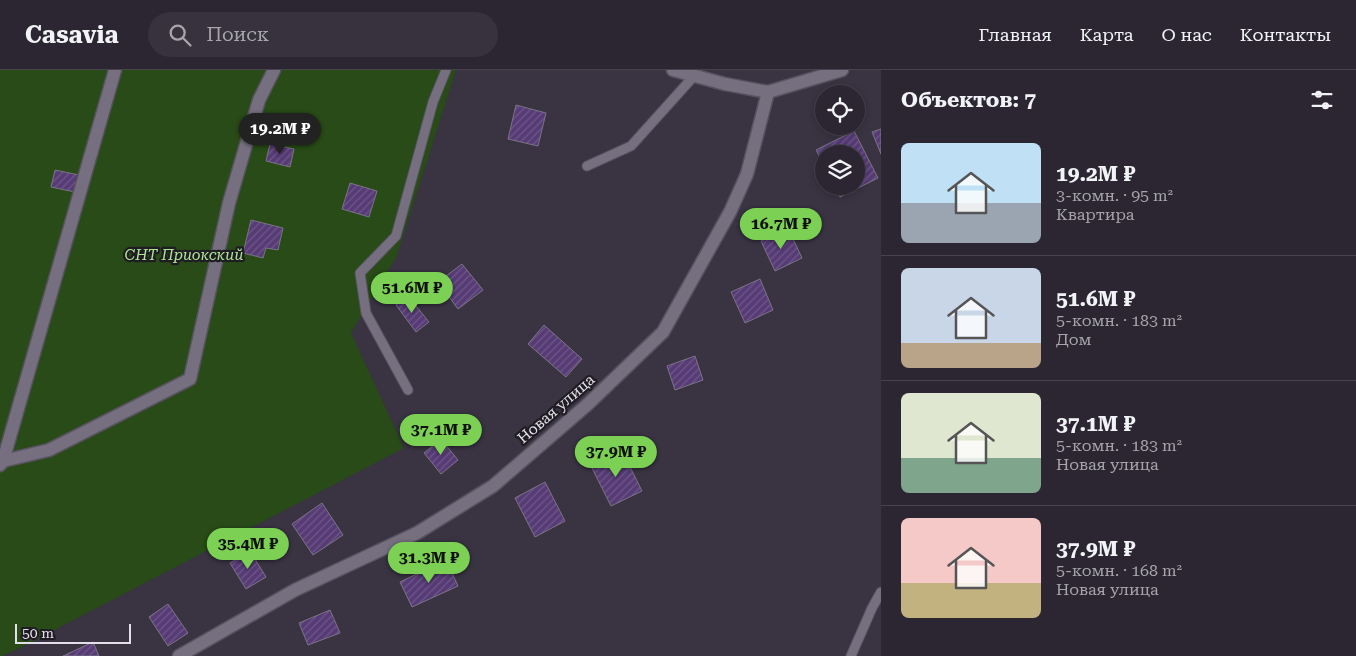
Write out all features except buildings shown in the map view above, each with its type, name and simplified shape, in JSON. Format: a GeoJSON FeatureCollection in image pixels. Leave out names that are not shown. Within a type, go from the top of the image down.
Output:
{"type":"FeatureCollection","features":[{"type":"Feature","properties":{"kind":"street"},"geometry":{"type":"LineString","coordinates":[[1,463],[115,70]]}},
{"type":"Feature","properties":{"kind":"street"},"geometry":{"type":"LineString","coordinates":[[1,463],[49,450],[190,379],[229,203],[259,100],[274,70]]}},
{"type":"Feature","properties":{"kind":"street"},"geometry":{"type":"LineString","coordinates":[[684,73],[725,84],[768,92],[842,70]]}},
{"type":"Feature","properties":{"kind":"street","name":"Новая улица"},"geometry":{"type":"LineString","coordinates":[[179,656],[295,590],[417,533],[493,486],[588,404],[663,332],[730,212],[747,174],[768,92]]}},
{"type":"Feature","properties":{"kind":"lane"},"geometry":{"type":"LineString","coordinates":[[408,390],[366,314],[360,273],[396,236],[432,102],[446,70]]}},
{"type":"Feature","properties":{"kind":"lane"},"geometry":{"type":"LineString","coordinates":[[588,166],[632,146],[684,73]]}},
{"type":"Feature","properties":{"kind":"lane"},"geometry":{"type":"LineString","coordinates":[[851,656],[881,592]]}},
{"type":"Feature","properties":{"kind":"green space","name":"СНТ Приокский"},"geometry":{"type":"Polygon","coordinates":[[[0,70],[456,70],[397,255],[351,333],[404,448],[2,656],[0,656],[0,70]]]}}]}
